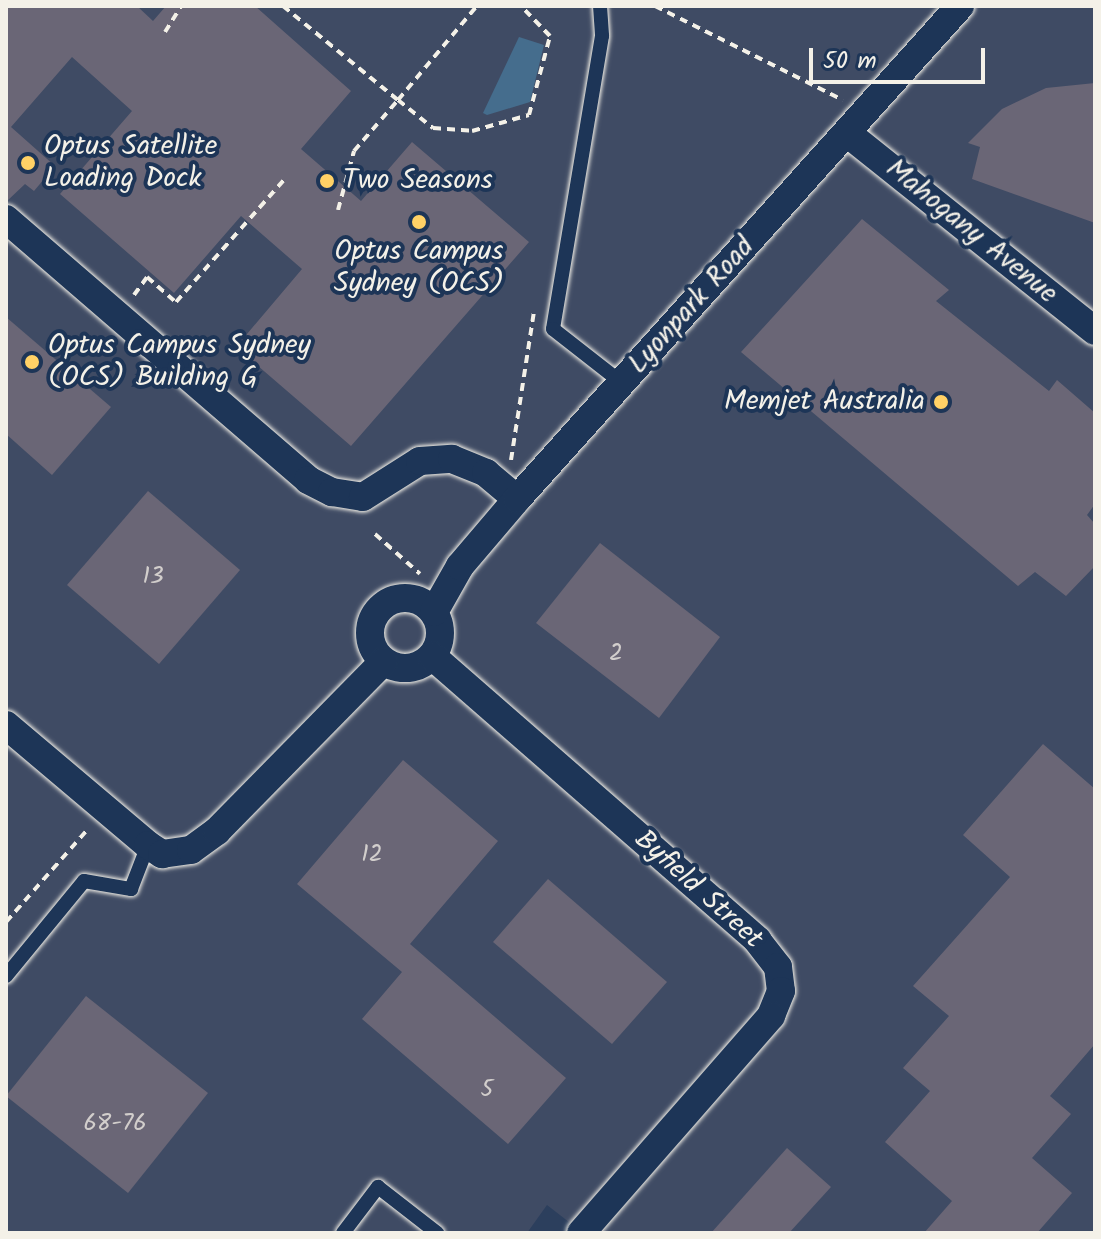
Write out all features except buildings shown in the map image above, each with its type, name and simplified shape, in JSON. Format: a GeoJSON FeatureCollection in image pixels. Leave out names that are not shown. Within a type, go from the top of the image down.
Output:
{"type":"FeatureCollection","features":[{"type":"Feature","properties":{"kind":"street","name":"Lyonpark Road"},"geometry":{"type":"LineString","coordinates":[[434,612],[460,566],[511,495],[622,383],[960,6]]}},
{"type":"Feature","properties":{"kind":"street","name":"Mahogany Avenue"},"geometry":{"type":"LineString","coordinates":[[847,133],[1095,331]]}},
{"type":"Feature","properties":{"kind":"street"},"geometry":{"type":"LineString","coordinates":[[6,219],[308,480],[332,492],[363,497],[420,461],[452,459],[486,473],[511,495]]}},
{"type":"Feature","properties":{"kind":"street"},"geometry":{"type":"LineString","coordinates":[[414,599],[434,612],[441,635],[432,656],[403,668],[384,661],[370,629],[380,607],[390,601],[414,599]]}},
{"type":"Feature","properties":{"kind":"street","name":"Byfield Street"},"geometry":{"type":"LineString","coordinates":[[432,656],[757,940],[778,967],[781,991],[771,1016],[581,1233]]}},
{"type":"Feature","properties":{"kind":"street"},"geometry":{"type":"LineString","coordinates":[[6,725],[98,818],[162,854],[191,850],[217,831],[384,661]]}},
{"type":"Feature","properties":{"kind":"lane"},"geometry":{"type":"LineString","coordinates":[[600,6],[602,36],[553,329],[622,383]]}},
{"type":"Feature","properties":{"kind":"lane"},"geometry":{"type":"LineString","coordinates":[[6,976],[84,881],[131,889],[148,845]]}},
{"type":"Feature","properties":{"kind":"lane"},"geometry":{"type":"LineString","coordinates":[[343,1233],[378,1187],[437,1233]]}},
{"type":"Feature","properties":{"kind":"path"},"geometry":{"type":"LineString","coordinates":[[165,32],[181,6]]}},
{"type":"Feature","properties":{"kind":"path"},"geometry":{"type":"LineString","coordinates":[[283,6],[433,128],[472,131],[529,115],[550,36],[521,6]]}},
{"type":"Feature","properties":{"kind":"path"},"geometry":{"type":"LineString","coordinates":[[338,210],[354,151],[477,6]]}},
{"type":"Feature","properties":{"kind":"path"},"geometry":{"type":"LineString","coordinates":[[655,6],[867,112]]}},
{"type":"Feature","properties":{"kind":"path"},"geometry":{"type":"LineString","coordinates":[[132,297],[147,277],[176,302],[285,179]]}},
{"type":"Feature","properties":{"kind":"path"},"geometry":{"type":"LineString","coordinates":[[511,495],[534,312]]}},
{"type":"Feature","properties":{"kind":"path"},"geometry":{"type":"LineString","coordinates":[[375,534],[420,574]]}},
{"type":"Feature","properties":{"kind":"path"},"geometry":{"type":"LineString","coordinates":[[6,922],[98,818]]}},
{"type":"Feature","properties":{"kind":"shaded area"},"geometry":{"type":"Polygon","coordinates":[[[6,6],[1095,6],[1095,1233],[583,1233],[547,1205],[527,1233],[6,1233],[6,6]]]}},
{"type":"Feature","properties":{"kind":"shaded area"},"geometry":{"type":"Polygon","coordinates":[[[519,37],[544,45],[530,102],[487,115],[483,113],[519,37]]]}},
{"type":"Feature","properties":{"kind":"place","name":"Optus Satellite Loading Dock"},"geometry":{"type":"Point","coordinates":[28,163]}},
{"type":"Feature","properties":{"kind":"place","name":"Two Seasons"},"geometry":{"type":"Point","coordinates":[327,181]}},
{"type":"Feature","properties":{"kind":"place","name":"Optus Campus Sydney (OCS)"},"geometry":{"type":"Point","coordinates":[419,222]}},
{"type":"Feature","properties":{"kind":"place","name":"Optus Campus Sydney (OCS) Building G"},"geometry":{"type":"Point","coordinates":[32,362]}},
{"type":"Feature","properties":{"kind":"place","name":"Memjet Australia"},"geometry":{"type":"Point","coordinates":[941,402]}}]}
